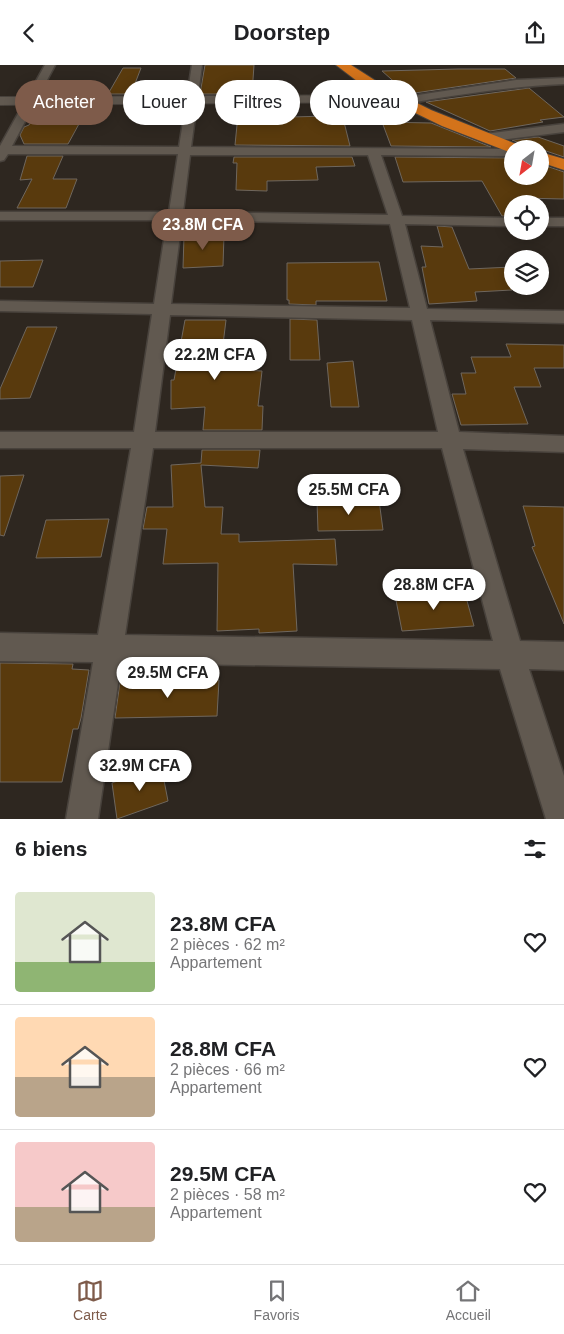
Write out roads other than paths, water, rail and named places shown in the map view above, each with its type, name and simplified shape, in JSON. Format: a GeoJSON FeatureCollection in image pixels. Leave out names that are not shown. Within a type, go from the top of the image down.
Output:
{"type":"FeatureCollection","features":[{"type":"Feature","properties":{"kind":"highway"},"geometry":{"type":"LineString","coordinates":[[342,65],[366,80]]}},
{"type":"Feature","properties":{"kind":"highway"},"geometry":{"type":"LineString","coordinates":[[418,109],[504,145]]}},
{"type":"Feature","properties":{"kind":"highway"},"geometry":{"type":"LineString","coordinates":[[549,160],[564,165]]}},
{"type":"Feature","properties":{"kind":"street"},"geometry":{"type":"LineString","coordinates":[[41,80],[50,65]]}},
{"type":"Feature","properties":{"kind":"street"},"geometry":{"type":"LineString","coordinates":[[195,80],[197,65]]}},
{"type":"Feature","properties":{"kind":"street"},"geometry":{"type":"LineString","coordinates":[[418,98],[508,84],[564,81]]}},
{"type":"Feature","properties":{"kind":"street"},"geometry":{"type":"LineString","coordinates":[[205,99],[310,99]]}},
{"type":"Feature","properties":{"kind":"street"},"geometry":{"type":"LineString","coordinates":[[0,101],[15,101]]}},
{"type":"Feature","properties":{"kind":"street"},"geometry":{"type":"LineString","coordinates":[[16,125],[1,153],[186,151],[504,152]]}},
{"type":"Feature","properties":{"kind":"street"},"geometry":{"type":"LineString","coordinates":[[82,819],[143,441],[190,125]]}},
{"type":"Feature","properties":{"kind":"street"},"geometry":{"type":"LineString","coordinates":[[485,138],[564,128]]}},
{"type":"Feature","properties":{"kind":"street"},"geometry":{"type":"LineString","coordinates":[[374,153],[397,221],[450,440],[510,655],[562,819]]}},
{"type":"Feature","properties":{"kind":"street"},"geometry":{"type":"LineString","coordinates":[[0,216],[504,222]]}},
{"type":"Feature","properties":{"kind":"street"},"geometry":{"type":"LineString","coordinates":[[549,222],[564,222]]}},
{"type":"Feature","properties":{"kind":"street"},"geometry":{"type":"LineString","coordinates":[[0,306],[564,317]]}},
{"type":"Feature","properties":{"kind":"street"},"geometry":{"type":"LineString","coordinates":[[0,440],[450,440],[564,444]]}},
{"type":"Feature","properties":{"kind":"street"},"geometry":{"type":"LineString","coordinates":[[0,647],[564,656]]}}]}
